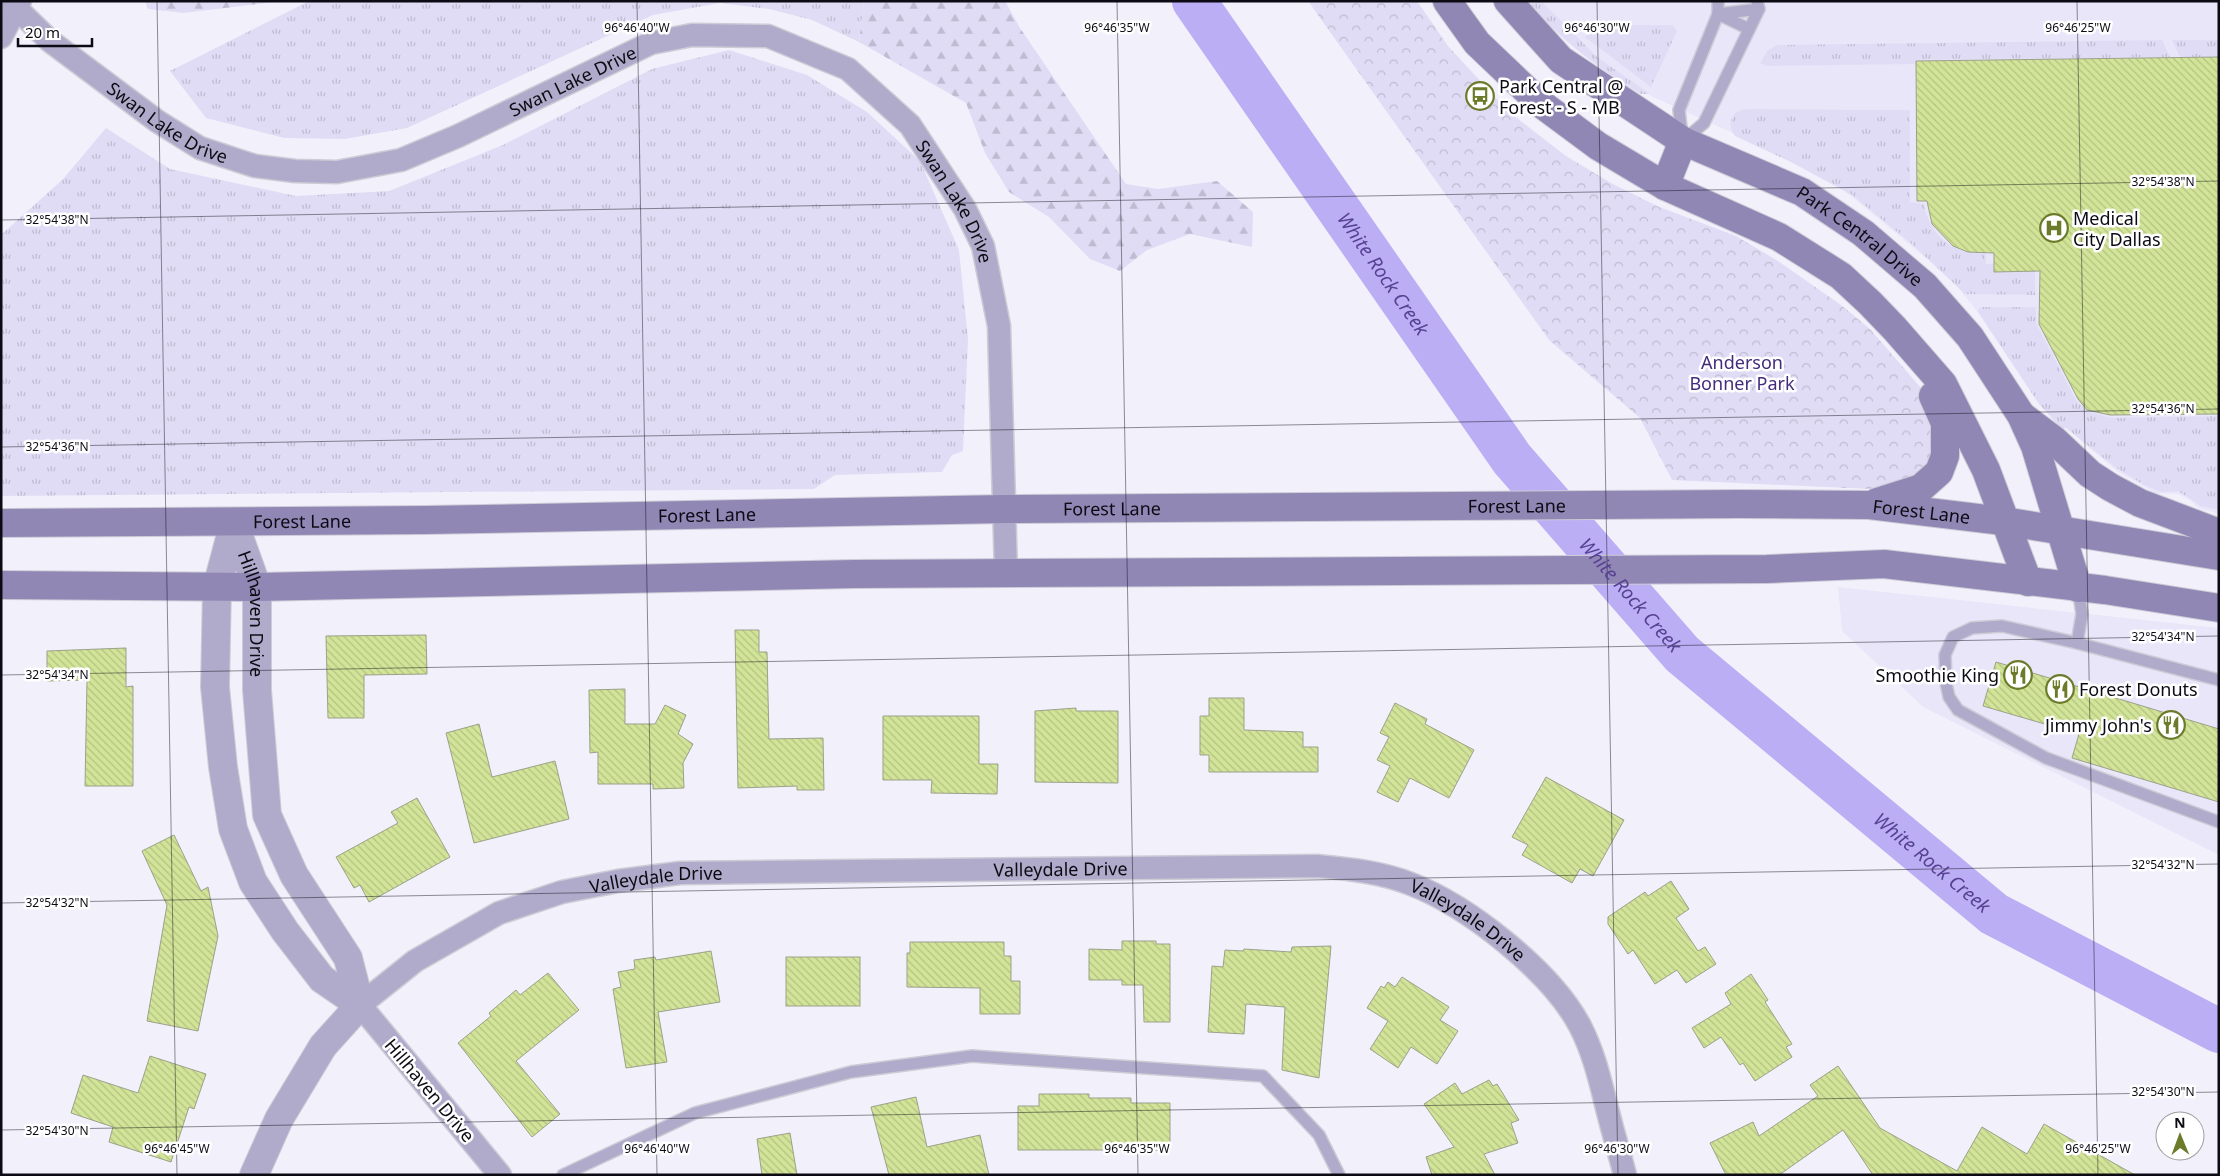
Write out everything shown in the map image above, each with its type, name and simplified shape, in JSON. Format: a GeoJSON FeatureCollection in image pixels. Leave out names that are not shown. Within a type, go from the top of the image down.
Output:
{"type":"FeatureCollection","features":[{"type":"Feature","properties":{"kind":"main road"},"geometry":{"type":"LineString","coordinates":[[1447,1],[1477,43],[1540,103],[1598,146],[1665,186],[1779,237],[1840,276],[1895,329],[1943,384],[1986,470],[2028,582]]}},
{"type":"Feature","properties":{"kind":"main road","name":"Park Central Drive"},"geometry":{"type":"LineString","coordinates":[[1508,1],[1561,60],[1683,140],[1802,192],[1863,233],[1925,286],[1970,337],[2021,415],[2035,446],[2078,588]]}},
{"type":"Feature","properties":{"kind":"main road"},"geometry":{"type":"LineString","coordinates":[[1665,186],[1683,140]]}},
{"type":"Feature","properties":{"kind":"main road"},"geometry":{"type":"LineString","coordinates":[[1869,505],[1921,488],[1939,472],[1945,456],[1945,423],[1926,381],[1895,329]]}},
{"type":"Feature","properties":{"kind":"main road"},"geometry":{"type":"LineString","coordinates":[[2021,415],[2054,440],[2090,474],[2110,487],[2140,503],[2219,533]]}},
{"type":"Feature","properties":{"kind":"main road","name":"Forest Lane"},"geometry":{"type":"LineString","coordinates":[[1,523],[234,523],[1005,509],[1739,504],[1869,505],[2004,521],[2219,556]]}},
{"type":"Feature","properties":{"kind":"main road"},"geometry":{"type":"LineString","coordinates":[[1,584],[257,587],[854,574],[1767,569],[1884,564],[2105,590],[2219,608]]}},
{"type":"Feature","properties":{"kind":"street"},"geometry":{"type":"LineString","coordinates":[[1,37],[11,6]]}},
{"type":"Feature","properties":{"kind":"street","name":"Swan Lake Drive"},"geometry":{"type":"LineString","coordinates":[[11,6],[50,41],[158,121],[200,148],[255,166],[295,171],[337,172],[402,160],[458,136],[652,43],[692,35],[768,36],[848,69],[910,124],[965,209],[983,246],[999,326],[1006,573]]}},
{"type":"Feature","properties":{"kind":"street","name":"Hillhaven Drive"},"geometry":{"type":"LineString","coordinates":[[234,523],[257,587],[257,690],[267,815],[294,875],[348,958],[360,1005]]}},
{"type":"Feature","properties":{"kind":"street","name":"Hillhaven Drive"},"geometry":{"type":"LineString","coordinates":[[234,523],[217,587],[215,688],[223,767],[233,829],[253,882],[285,931],[322,979],[360,1005],[500,1175]]}},
{"type":"Feature","properties":{"kind":"street","name":"Valleydale Drive"},"geometry":{"type":"LineString","coordinates":[[360,1005],[416,961],[499,913],[562,892],[618,881],[680,873],[778,871],[1318,866],[1366,871],[1411,884],[1472,916],[1521,955],[1554,990],[1579,1025],[1597,1064],[1625,1175]]}},
{"type":"Feature","properties":{"kind":"street"},"geometry":{"type":"LineString","coordinates":[[254,1175],[279,1119],[323,1046],[360,1005]]}},
{"type":"Feature","properties":{"kind":"lane"},"geometry":{"type":"LineString","coordinates":[[1683,140],[1679,110],[1718,14],[1718,1]]}},
{"type":"Feature","properties":{"kind":"lane"},"geometry":{"type":"LineString","coordinates":[[1718,14],[1758,5]]}},
{"type":"Feature","properties":{"kind":"lane"},"geometry":{"type":"LineString","coordinates":[[1683,140],[1704,122],[1750,29],[1758,5]]}},
{"type":"Feature","properties":{"kind":"lane"},"geometry":{"type":"LineString","coordinates":[[1718,14],[1750,29]]}},
{"type":"Feature","properties":{"kind":"lane"},"geometry":{"type":"LineString","coordinates":[[2077,643],[2082,614],[2078,588]]}},
{"type":"Feature","properties":{"kind":"lane"},"geometry":{"type":"LineString","coordinates":[[2219,680],[2077,643],[2002,626],[1972,628],[1953,638],[1945,655],[1946,683],[1949,696],[1958,710],[2046,758],[2219,822]]}},
{"type":"Feature","properties":{"kind":"lane"},"geometry":{"type":"LineString","coordinates":[[564,1175],[695,1113],[851,1072],[972,1056],[1263,1076],[1319,1135],[1339,1175]]}},
{"type":"Feature","properties":{"kind":"shaded area","name":"Medical City Dallas"},"geometry":{"type":"Polygon","coordinates":[[[1528,1],[2219,1],[2219,514],[2198,508],[2190,500],[2178,494],[2155,493],[2117,471],[2082,442],[1952,280],[1826,175],[1653,97],[1586,56],[1528,1]]]}},
{"type":"Feature","properties":{"kind":"shaded area"},"geometry":{"type":"Polygon","coordinates":[[[1838,587],[2219,628],[2219,855],[1923,707],[1842,631],[1838,587]]]}},
{"type":"Feature","properties":{"kind":"green space"},"geometry":{"type":"Polygon","coordinates":[[[145,1],[282,1],[184,13],[148,9],[145,1]]]}},
{"type":"Feature","properties":{"kind":"green space"},"geometry":{"type":"Polygon","coordinates":[[[309,1],[864,1],[859,42],[812,20],[769,9],[720,3],[653,15],[407,128],[345,139],[284,138],[206,118],[170,71],[309,1]]]}},
{"type":"Feature","properties":{"kind":"green space"},"geometry":{"type":"Polygon","coordinates":[[[864,1],[1005,1],[1020,28],[1126,184],[1158,189],[1217,181],[1253,212],[1252,247],[1190,234],[1147,250],[1120,271],[1090,259],[1049,217],[1009,192],[985,153],[966,103],[859,42],[864,1]]]}},
{"type":"Feature","properties":{"kind":"green space","name":"Anderson Bonner Park"},"geometry":{"type":"Polygon","coordinates":[[[1308,1],[1417,1],[1448,46],[1508,111],[1566,156],[1611,183],[1657,206],[1736,236],[1778,261],[1841,305],[1870,329],[1921,388],[1934,408],[1940,439],[1925,471],[1892,490],[1672,480],[1640,418],[1549,340],[1308,1]]]}},
{"type":"Feature","properties":{"kind":"green space"},"geometry":{"type":"Polygon","coordinates":[[[1528,1],[1541,1],[1597,57],[1650,94],[1641,94],[1591,61],[1551,27],[1528,1]]]}},
{"type":"Feature","properties":{"kind":"green space"},"geometry":{"type":"Polygon","coordinates":[[[1596,25],[1673,25],[1677,31],[1651,87],[1585,37],[1596,25]]]}},
{"type":"Feature","properties":{"kind":"green space"},"geometry":{"type":"Polygon","coordinates":[[[2162,40],[2170,57],[1916,60],[1916,64],[1768,66],[1760,63],[1767,51],[1777,45],[2162,40]]]}},
{"type":"Feature","properties":{"kind":"green space"},"geometry":{"type":"Polygon","coordinates":[[[2172,40],[2219,40],[2219,57],[2180,57],[2172,40]]]}},
{"type":"Feature","properties":{"kind":"green space"},"geometry":{"type":"Polygon","coordinates":[[[729,50],[807,75],[867,112],[920,161],[959,250],[968,339],[963,451],[952,455],[942,472],[835,475],[814,489],[1,496],[1,235],[63,179],[106,128],[170,169],[296,196],[389,191],[503,145],[652,69],[729,50]]]}},
{"type":"Feature","properties":{"kind":"green space"},"geometry":{"type":"Polygon","coordinates":[[[1748,109],[1910,110],[1910,202],[1924,204],[1932,226],[1947,243],[1961,250],[1985,251],[1986,264],[2035,263],[2035,295],[1965,294],[1912,244],[1852,195],[1791,162],[1735,136],[1731,126],[1733,116],[1736,113],[1748,109]]]}},
{"type":"Feature","properties":{"kind":"green space"},"geometry":{"type":"Polygon","coordinates":[[[1981,307],[2036,307],[2036,323],[2076,400],[2087,411],[2111,418],[2219,416],[2219,510],[2201,506],[2178,491],[2161,492],[2144,485],[2115,467],[2066,428],[2061,428],[2039,404],[1978,312],[1981,307]]]}},
{"type":"Feature","properties":{"kind":"building"},"geometry":{"type":"Polygon","coordinates":[[[2219,57],[2219,414],[2110,415],[2087,410],[2078,399],[2039,324],[2040,271],[1994,272],[1994,253],[1968,252],[1953,246],[1932,224],[1927,201],[1917,201],[1916,61],[2219,57]]]}},
{"type":"Feature","properties":{"kind":"building"},"geometry":{"type":"Polygon","coordinates":[[[735,630],[759,630],[759,652],[767,652],[769,739],[823,738],[824,790],[797,790],[797,786],[738,788],[735,630]]]}},
{"type":"Feature","properties":{"kind":"building"},"geometry":{"type":"Polygon","coordinates":[[[426,635],[427,674],[364,675],[364,718],[328,718],[326,636],[426,635]]]}},
{"type":"Feature","properties":{"kind":"building"},"geometry":{"type":"Polygon","coordinates":[[[126,648],[126,687],[133,686],[133,786],[85,786],[87,680],[47,681],[47,651],[126,648]]]}},
{"type":"Feature","properties":{"kind":"building"},"geometry":{"type":"Polygon","coordinates":[[[1996,662],[2219,729],[2219,802],[2072,758],[2079,734],[1983,706],[1996,662]]]}},
{"type":"Feature","properties":{"kind":"building"},"geometry":{"type":"Polygon","coordinates":[[[625,689],[625,724],[655,724],[665,705],[686,715],[678,734],[693,744],[683,763],[684,788],[653,789],[653,784],[598,784],[598,752],[590,753],[589,690],[625,689]]]}},
{"type":"Feature","properties":{"kind":"building"},"geometry":{"type":"Polygon","coordinates":[[[1209,698],[1244,698],[1244,730],[1303,732],[1303,747],[1318,747],[1318,772],[1209,772],[1209,755],[1200,755],[1200,716],[1209,716],[1209,698]]]}},
{"type":"Feature","properties":{"kind":"building"},"geometry":{"type":"Polygon","coordinates":[[[1395,703],[1427,719],[1425,724],[1474,750],[1449,798],[1410,778],[1398,802],[1377,792],[1390,766],[1377,760],[1389,737],[1380,733],[1395,703]]]}},
{"type":"Feature","properties":{"kind":"building"},"geometry":{"type":"Polygon","coordinates":[[[1076,708],[1076,711],[1118,711],[1118,783],[1035,782],[1035,711],[1076,708]]]}},
{"type":"Feature","properties":{"kind":"building"},"geometry":{"type":"Polygon","coordinates":[[[883,716],[979,716],[979,764],[998,764],[997,794],[931,793],[932,780],[883,780],[883,716]]]}},
{"type":"Feature","properties":{"kind":"building"},"geometry":{"type":"Polygon","coordinates":[[[479,724],[492,777],[555,761],[569,819],[474,843],[446,733],[479,724]]]}},
{"type":"Feature","properties":{"kind":"building"},"geometry":{"type":"Polygon","coordinates":[[[1546,777],[1624,820],[1593,876],[1580,869],[1572,883],[1522,855],[1528,845],[1512,837],[1546,777]]]}},
{"type":"Feature","properties":{"kind":"building"},"geometry":{"type":"Polygon","coordinates":[[[417,798],[450,857],[369,902],[360,885],[354,888],[336,857],[398,823],[391,812],[417,798]]]}},
{"type":"Feature","properties":{"kind":"building"},"geometry":{"type":"Polygon","coordinates":[[[174,835],[201,891],[208,887],[218,936],[198,1031],[147,1021],[167,905],[142,851],[174,835]]]}},
{"type":"Feature","properties":{"kind":"building"},"geometry":{"type":"Polygon","coordinates":[[[1671,881],[1689,909],[1676,918],[1698,951],[1705,947],[1716,964],[1686,983],[1677,970],[1655,984],[1633,950],[1628,954],[1608,924],[1608,917],[1645,892],[1648,896],[1671,881]]]}},
{"type":"Feature","properties":{"kind":"building"},"geometry":{"type":"Polygon","coordinates":[[[1122,941],[1156,941],[1156,944],[1170,944],[1170,1022],[1144,1022],[1143,985],[1122,985],[1122,980],[1089,980],[1089,949],[1122,950],[1122,941]]]}},
{"type":"Feature","properties":{"kind":"building"},"geometry":{"type":"Polygon","coordinates":[[[910,942],[1004,942],[1004,956],[1011,956],[1011,981],[1020,981],[1020,1014],[980,1014],[980,988],[907,987],[907,953],[910,953],[910,942]]]}},
{"type":"Feature","properties":{"kind":"building"},"geometry":{"type":"Polygon","coordinates":[[[1331,946],[1319,1078],[1282,1070],[1285,1007],[1246,1004],[1244,1034],[1208,1032],[1212,966],[1223,967],[1225,950],[1243,951],[1244,949],[1291,952],[1292,947],[1331,946]]]}},
{"type":"Feature","properties":{"kind":"building"},"geometry":{"type":"Polygon","coordinates":[[[711,951],[720,1002],[658,1012],[667,1062],[626,1068],[613,989],[621,987],[618,972],[635,969],[634,960],[655,957],[656,960],[711,951]]]}},
{"type":"Feature","properties":{"kind":"building"},"geometry":{"type":"Polygon","coordinates":[[[786,957],[860,957],[860,1006],[786,1006],[786,957]]]}},
{"type":"Feature","properties":{"kind":"building"},"geometry":{"type":"Polygon","coordinates":[[[548,973],[579,1010],[516,1061],[560,1114],[532,1137],[458,1043],[491,1016],[489,1013],[516,990],[520,995],[548,973]]]}},
{"type":"Feature","properties":{"kind":"building"},"geometry":{"type":"Polygon","coordinates":[[[1751,974],[1768,1000],[1765,1002],[1792,1044],[1786,1047],[1792,1057],[1755,1081],[1743,1063],[1740,1065],[1721,1037],[1704,1048],[1692,1028],[1731,1004],[1725,993],[1751,974]]]}},
{"type":"Feature","properties":{"kind":"building"},"geometry":{"type":"Polygon","coordinates":[[[1402,977],[1449,1007],[1440,1020],[1458,1031],[1437,1064],[1411,1047],[1398,1068],[1370,1049],[1388,1021],[1367,1008],[1381,986],[1384,988],[1388,982],[1395,987],[1402,977]]]}},
{"type":"Feature","properties":{"kind":"building"},"geometry":{"type":"Polygon","coordinates":[[[150,1056],[206,1074],[194,1109],[189,1107],[171,1162],[109,1142],[113,1127],[71,1113],[83,1075],[138,1093],[150,1056]]]}},
{"type":"Feature","properties":{"kind":"building"},"geometry":{"type":"Polygon","coordinates":[[[1838,1066],[1880,1128],[1957,1171],[1982,1127],[2027,1154],[2044,1124],[2135,1175],[1873,1175],[1843,1130],[1779,1175],[1726,1175],[1710,1143],[1753,1122],[1759,1136],[1818,1096],[1810,1085],[1838,1066]]]}},
{"type":"Feature","properties":{"kind":"building"},"geometry":{"type":"Polygon","coordinates":[[[1489,1080],[1493,1086],[1497,1084],[1519,1120],[1511,1123],[1518,1143],[1484,1154],[1495,1175],[1432,1175],[1426,1157],[1454,1147],[1424,1104],[1455,1083],[1462,1094],[1489,1080]]]}},
{"type":"Feature","properties":{"kind":"building"},"geometry":{"type":"Polygon","coordinates":[[[1039,1094],[1089,1094],[1089,1098],[1131,1098],[1131,1103],[1170,1103],[1170,1150],[1018,1150],[1018,1106],[1039,1106],[1039,1094]]]}},
{"type":"Feature","properties":{"kind":"building"},"geometry":{"type":"Polygon","coordinates":[[[916,1097],[927,1147],[980,1135],[989,1175],[889,1175],[871,1107],[916,1097]]]}},
{"type":"Feature","properties":{"kind":"building"},"geometry":{"type":"Polygon","coordinates":[[[790,1133],[797,1175],[762,1175],[757,1139],[790,1133]]]}},
{"type":"Feature","properties":{"kind":"waterway","name":"White Rock Creek"},"geometry":{"type":"LineString","coordinates":[[1194,1],[1512,459],[1682,654],[1994,914],[2219,1031]]}},
{"type":"Feature","properties":{"kind":"place","name":"Park Central @ Forest - S - MB"},"geometry":{"type":"Point","coordinates":[1480,96]}},
{"type":"Feature","properties":{"kind":"place","name":"Medical City Dallas"},"geometry":{"type":"Point","coordinates":[2054,228]}},
{"type":"Feature","properties":{"kind":"place","name":"Smoothie King"},"geometry":{"type":"Point","coordinates":[2018,675]}},
{"type":"Feature","properties":{"kind":"place","name":"Forest Donuts"},"geometry":{"type":"Point","coordinates":[2060,689]}},
{"type":"Feature","properties":{"kind":"place","name":"Jimmy John's"},"geometry":{"type":"Point","coordinates":[2171,725]}}]}
